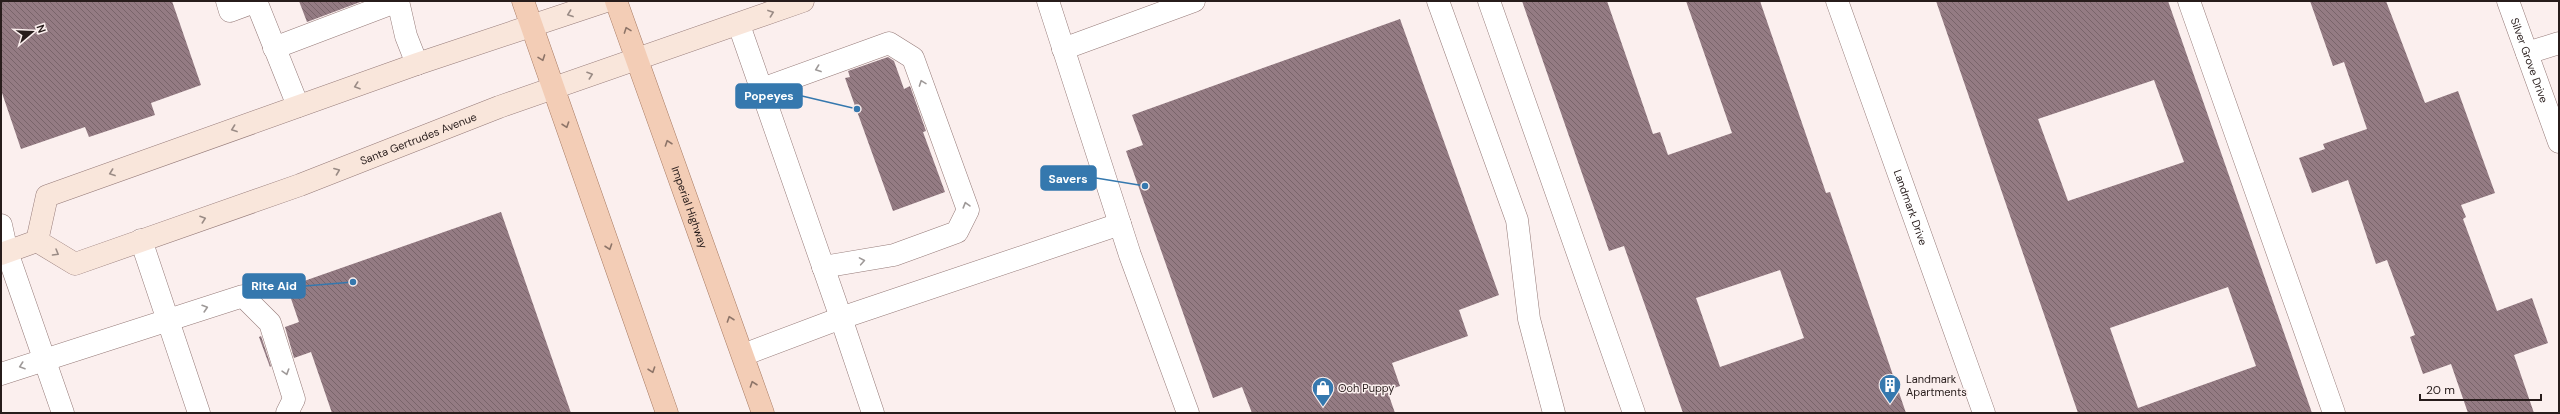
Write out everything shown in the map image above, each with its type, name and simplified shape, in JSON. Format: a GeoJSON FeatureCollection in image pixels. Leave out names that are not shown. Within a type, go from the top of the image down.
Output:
{"type":"FeatureCollection","features":[{"type":"Feature","properties":{"kind":"main road"},"geometry":{"type":"LineString","coordinates":[[523,1],[668,413]]}},
{"type":"Feature","properties":{"kind":"main road"},"geometry":{"type":"LineString","coordinates":[[4,253],[37,241],[48,196],[416,64],[532,28],[606,1]]}},
{"type":"Feature","properties":{"kind":"main road","name":"Imperial Highway"},"geometry":{"type":"LineString","coordinates":[[616,1],[638,59],[763,413]]}},
{"type":"Feature","properties":{"kind":"main road","name":"Santa Gertrudes Avenue"},"geometry":{"type":"LineString","coordinates":[[37,241],[75,264],[300,185],[553,88],[803,1]]}},
{"type":"Feature","properties":{"kind":"street"},"geometry":{"type":"LineString","coordinates":[[227,1],[230,11],[256,1],[298,106]]}},
{"type":"Feature","properties":{"kind":"street"},"geometry":{"type":"LineString","coordinates":[[274,48],[398,1],[406,36],[416,64]]}},
{"type":"Feature","properties":{"kind":"street"},"geometry":{"type":"LineString","coordinates":[[1048,1],[1120,224],[1188,413]]}},
{"type":"Feature","properties":{"kind":"street"},"geometry":{"type":"LineString","coordinates":[[1063,49],[1194,1]]}},
{"type":"Feature","properties":{"kind":"street"},"geometry":{"type":"LineString","coordinates":[[1438,1],[1517,220],[1529,319],[1554,413]]}},
{"type":"Feature","properties":{"kind":"street"},"geometry":{"type":"LineString","coordinates":[[1489,1],[1634,413]]}},
{"type":"Feature","properties":{"kind":"street","name":"Landmark Drive"},"geometry":{"type":"LineString","coordinates":[[1837,1],[1984,413]]}},
{"type":"Feature","properties":{"kind":"street"},"geometry":{"type":"LineString","coordinates":[[2189,1],[2334,413]]}},
{"type":"Feature","properties":{"kind":"street","name":"Silver Grove Drive"},"geometry":{"type":"LineString","coordinates":[[2508,1],[2559,142]]}},
{"type":"Feature","properties":{"kind":"street"},"geometry":{"type":"LineString","coordinates":[[739,24],[873,413]]}},
{"type":"Feature","properties":{"kind":"street"},"geometry":{"type":"LineString","coordinates":[[762,89],[889,43],[913,58],[968,210],[957,232],[894,255],[823,267]]}},
{"type":"Feature","properties":{"kind":"street"},"geometry":{"type":"LineString","coordinates":[[2527,53],[2559,43]]}},
{"type":"Feature","properties":{"kind":"street"},"geometry":{"type":"LineString","coordinates":[[743,356],[841,318],[1120,224]]}},
{"type":"Feature","properties":{"kind":"street"},"geometry":{"type":"LineString","coordinates":[[1,225],[4,253],[63,413]]}},
{"type":"Feature","properties":{"kind":"street"},"geometry":{"type":"LineString","coordinates":[[141,240],[199,413]]}},
{"type":"Feature","properties":{"kind":"street"},"geometry":{"type":"LineString","coordinates":[[1,374],[243,296],[270,323],[294,399],[287,413]]}},
{"type":"Feature","properties":{"kind":"building"},"geometry":{"type":"Polygon","coordinates":[[[1,1],[172,1],[201,85],[151,103],[155,115],[89,137],[85,127],[21,149],[1,90],[1,1]]]}},
{"type":"Feature","properties":{"kind":"building"},"geometry":{"type":"Polygon","coordinates":[[[299,1],[363,1],[307,22],[299,1]]]}},
{"type":"Feature","properties":{"kind":"building"},"geometry":{"type":"Polygon","coordinates":[[[1522,1],[1607,1],[1653,134],[1660,132],[1668,155],[1732,133],[1686,1],[1760,1],[1826,193],[1830,192],[1906,413],[1683,413],[1624,246],[1609,251],[1522,1]],[[1780,270],[1696,298],[1720,367],[1804,338],[1780,270]]]}},
{"type":"Feature","properties":{"kind":"building"},"geometry":{"type":"Polygon","coordinates":[[[1936,1],[2168,1],[2312,413],[2078,413],[1936,1]],[[2154,80],[2038,119],[2068,201],[2184,162],[2154,80]],[[2228,287],[2110,328],[2138,408],[2256,366],[2228,287]]]}},
{"type":"Feature","properties":{"kind":"building"},"geometry":{"type":"Polygon","coordinates":[[[2310,1],[2386,1],[2425,103],[2458,91],[2495,193],[2461,205],[2466,217],[2463,219],[2497,311],[2532,298],[2548,343],[2514,355],[2534,413],[2468,413],[2451,364],[2423,374],[2410,337],[2415,335],[2387,260],[2376,264],[2348,180],[2312,193],[2299,158],[2325,149],[2323,144],[2367,129],[2344,62],[2333,66],[2310,1]]]}},
{"type":"Feature","properties":{"kind":"building"},"geometry":{"type":"Polygon","coordinates":[[[1400,19],[1499,295],[1459,310],[1468,336],[1392,363],[1400,386],[1387,390],[1395,413],[1252,413],[1242,387],[1213,398],[1126,151],[1143,145],[1132,115],[1400,19]]]}},
{"type":"Feature","properties":{"kind":"building"},"geometry":{"type":"Polygon","coordinates":[[[888,57],[894,61],[904,89],[910,86],[926,131],[923,132],[945,192],[893,211],[845,78],[850,77],[848,71],[888,57]]]}},
{"type":"Feature","properties":{"kind":"building"},"geometry":{"type":"Polygon","coordinates":[[[501,212],[571,413],[332,413],[311,352],[294,358],[285,327],[299,322],[287,287],[501,212]]]}},
{"type":"Feature","properties":{"kind":"building"},"geometry":{"type":"Polygon","coordinates":[[[261,336],[271,366],[270,367],[259,337],[261,336]]]}},
{"type":"Feature","properties":{"kind":"place","name":"Popeyes"},"geometry":{"type":"Point","coordinates":[857,109]}},
{"type":"Feature","properties":{"kind":"place","name":"Savers"},"geometry":{"type":"Point","coordinates":[1145,186]}},
{"type":"Feature","properties":{"kind":"place","name":"Rite Aid"},"geometry":{"type":"Point","coordinates":[353,282]}},
{"type":"Feature","properties":{"kind":"place","name":"Landmark Apartments"},"geometry":{"type":"Point","coordinates":[1890,404]}},
{"type":"Feature","properties":{"kind":"place","name":"Ooh Puppy"},"geometry":{"type":"Point","coordinates":[1323,408]}}]}
